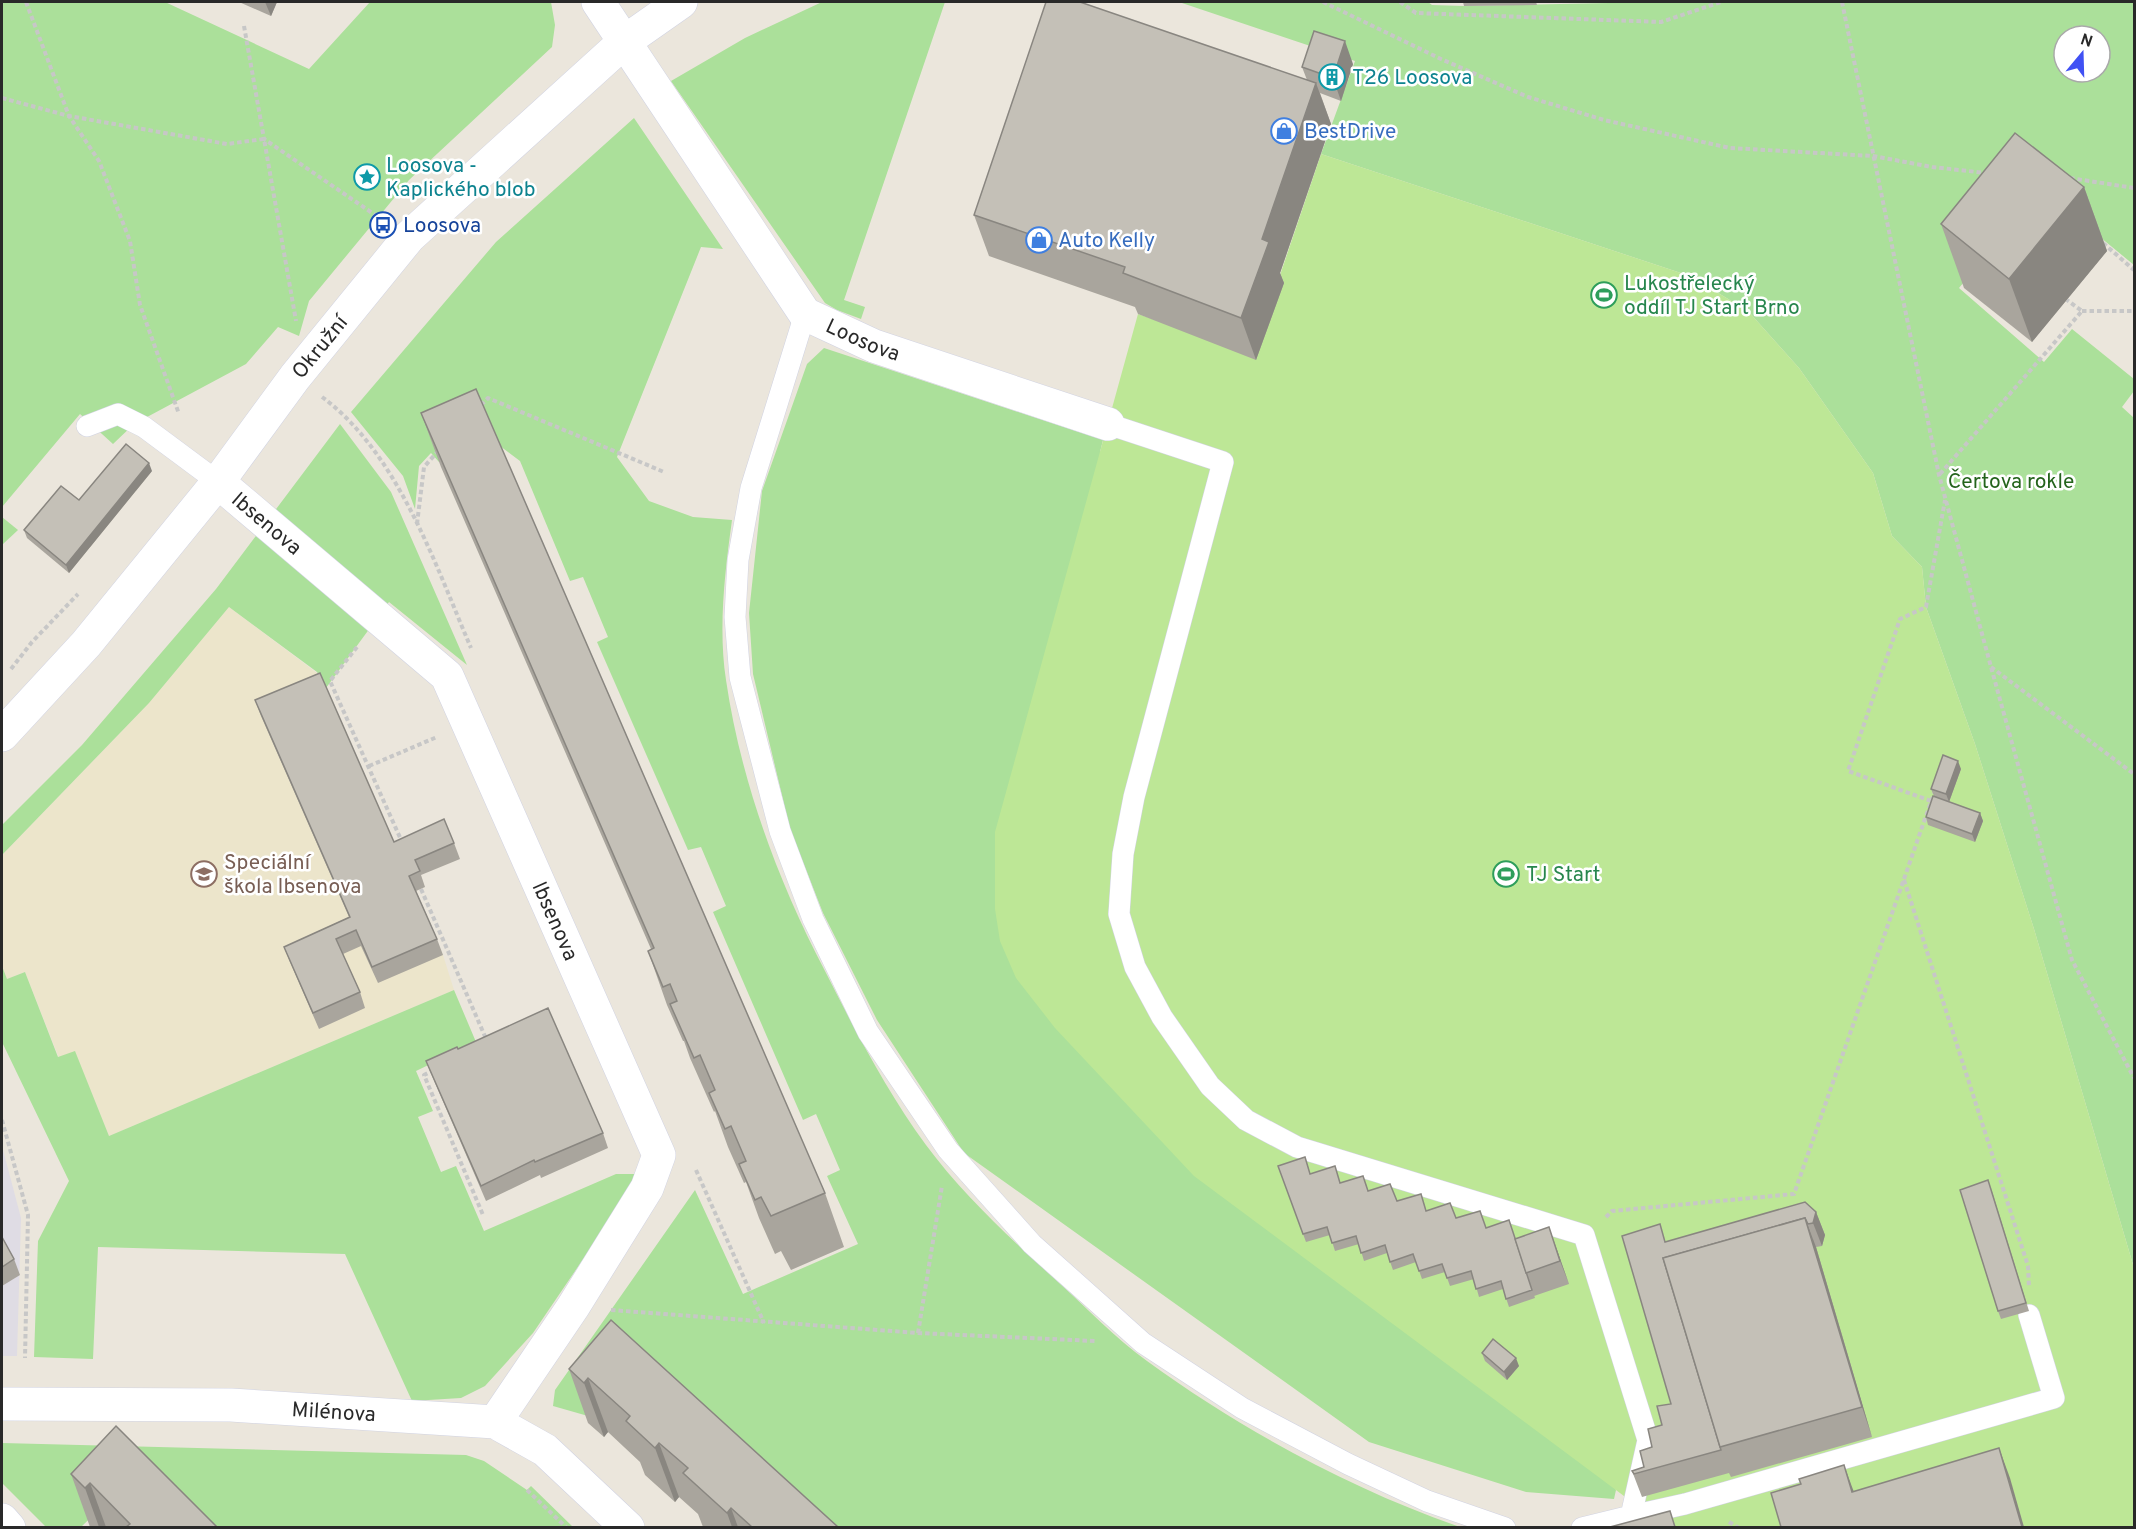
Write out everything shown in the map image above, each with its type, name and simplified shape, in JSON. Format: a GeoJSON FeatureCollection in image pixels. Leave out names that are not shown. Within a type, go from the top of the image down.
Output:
{"type":"FeatureCollection","features":[{"type":"Feature","properties":{"kind":"street","name":"Loosova"},"geometry":{"type":"LineString","coordinates":[[598,2],[805,314],[874,346],[1108,424]]}},
{"type":"Feature","properties":{"kind":"street","name":"Okružní"},"geometry":{"type":"LineString","coordinates":[[2,735],[86,644],[218,482],[295,377],[409,237],[624,42],[681,2]]}},
{"type":"Feature","properties":{"kind":"street","name":"Ibsenova"},"geometry":{"type":"LineString","coordinates":[[218,482],[447,676],[659,1155],[640,1198],[573,1307],[495,1422]]}},
{"type":"Feature","properties":{"kind":"street","name":"Milénova"},"geometry":{"type":"LineString","coordinates":[[2,1404],[231,1405],[495,1422],[545,1450],[628,1527]]}},
{"type":"Feature","properties":{"kind":"street"},"geometry":{"type":"LineString","coordinates":[[2,1520],[9,1527]]}},
{"type":"Feature","properties":{"kind":"lane"},"geometry":{"type":"LineString","coordinates":[[805,314],[752,488],[738,560],[735,617],[740,677],[780,831],[813,919],[868,1032],[948,1150],[1032,1244],[1143,1343],[1242,1408],[1348,1464],[1427,1501],[1505,1527]]}},
{"type":"Feature","properties":{"kind":"lane"},"geometry":{"type":"LineString","coordinates":[[87,426],[118,414],[144,427],[218,482]]}},
{"type":"Feature","properties":{"kind":"lane"},"geometry":{"type":"LineString","coordinates":[[1108,424],[1224,462],[1134,797],[1124,854],[1119,914],[1135,967],[1161,1017],[1210,1086],[1246,1119],[1297,1147],[1584,1235],[1648,1440],[1631,1516]]}},
{"type":"Feature","properties":{"kind":"lane"},"geometry":{"type":"LineString","coordinates":[[1582,1527],[1685,1504],[2054,1398],[2029,1315]]}},
{"type":"Feature","properties":{"kind":"path"},"geometry":{"type":"LineString","coordinates":[[26,2],[69,116]]}},
{"type":"Feature","properties":{"kind":"path"},"geometry":{"type":"LineString","coordinates":[[1323,2],[1440,59],[1528,97],[1604,120],[1730,148],[1873,156],[1932,167],[1989,173]]}},
{"type":"Feature","properties":{"kind":"path"},"geometry":{"type":"LineString","coordinates":[[1400,2],[1416,13],[1661,22],[1722,2]]}},
{"type":"Feature","properties":{"kind":"path"},"geometry":{"type":"LineString","coordinates":[[1842,2],[1945,498],[2072,960],[2134,1078]]}},
{"type":"Feature","properties":{"kind":"path"},"geometry":{"type":"LineString","coordinates":[[244,26],[297,328]]}},
{"type":"Feature","properties":{"kind":"path"},"geometry":{"type":"LineString","coordinates":[[2,98],[69,116],[227,144],[264,139],[382,219]]}},
{"type":"Feature","properties":{"kind":"path"},"geometry":{"type":"LineString","coordinates":[[2068,178],[2134,188]]}},
{"type":"Feature","properties":{"kind":"path"},"geometry":{"type":"LineString","coordinates":[[2102,242],[2134,270]]}},
{"type":"Feature","properties":{"kind":"path"},"geometry":{"type":"LineString","coordinates":[[2067,300],[2082,311],[2134,311]]}},
{"type":"Feature","properties":{"kind":"path"},"geometry":{"type":"LineString","coordinates":[[1939,475],[2082,311]]}},
{"type":"Feature","properties":{"kind":"path"},"geometry":{"type":"LineString","coordinates":[[321,396],[340,411],[391,475],[417,524],[474,655]]}},
{"type":"Feature","properties":{"kind":"path"},"geometry":{"type":"LineString","coordinates":[[480,406],[488,398],[664,472]]}},
{"type":"Feature","properties":{"kind":"path"},"geometry":{"type":"LineString","coordinates":[[417,524],[423,467],[440,449]]}},
{"type":"Feature","properties":{"kind":"path"},"geometry":{"type":"LineString","coordinates":[[1931,801],[1848,771],[1900,619],[1926,607],[1945,498]]}},
{"type":"Feature","properties":{"kind":"path"},"geometry":{"type":"LineString","coordinates":[[363,639],[330,681],[403,844]]}},
{"type":"Feature","properties":{"kind":"path"},"geometry":{"type":"LineString","coordinates":[[1991,667],[2134,774]]}},
{"type":"Feature","properties":{"kind":"path"},"geometry":{"type":"LineString","coordinates":[[369,766],[441,735]]}},
{"type":"Feature","properties":{"kind":"path"},"geometry":{"type":"LineString","coordinates":[[1584,1235],[1612,1211],[1794,1194],[1935,790]]}},
{"type":"Feature","properties":{"kind":"path"},"geometry":{"type":"LineString","coordinates":[[1904,880],[2028,1266],[2029,1315]]}},
{"type":"Feature","properties":{"kind":"path"},"geometry":{"type":"LineString","coordinates":[[421,889],[489,1045]]}},
{"type":"Feature","properties":{"kind":"path"},"geometry":{"type":"LineString","coordinates":[[445,1065],[424,1075],[483,1215]]}},
{"type":"Feature","properties":{"kind":"path"},"geometry":{"type":"LineString","coordinates":[[2,1120],[28,1215],[25,1358]]}},
{"type":"Feature","properties":{"kind":"path"},"geometry":{"type":"LineString","coordinates":[[918,1333],[948,1150]]}},
{"type":"Feature","properties":{"kind":"path"},"geometry":{"type":"LineString","coordinates":[[696,1170],[764,1323]]}},
{"type":"Feature","properties":{"kind":"path"},"geometry":{"type":"LineString","coordinates":[[599,1309],[918,1333],[1143,1343]]}},
{"type":"Feature","properties":{"kind":"path"},"geometry":{"type":"LineString","coordinates":[[527,1490],[567,1527]]}},
{"type":"Feature","properties":{"kind":"shaded area","name":"Speciální škola Ibsenova"},"geometry":{"type":"Polygon","coordinates":[[[229,607],[317,673],[443,955],[454,990],[109,1136],[75,1052],[59,1058],[25,972],[7,979],[2,966],[2,855],[149,703],[229,607]]]}},
{"type":"Feature","properties":{"kind":"shaded area"},"geometry":{"type":"Polygon","coordinates":[[[2,1146],[21,1218],[17,1356],[2,1356],[2,1146]]]}},
{"type":"Feature","properties":{"kind":"green space"},"geometry":{"type":"Polygon","coordinates":[[[2,2],[165,2],[309,69],[370,2],[551,2],[555,25],[552,47],[409,180],[309,301],[299,336],[278,327],[246,364],[134,424],[113,444],[80,414],[2,507],[2,2]]]}},
{"type":"Feature","properties":{"kind":"green space"},"geometry":{"type":"Polygon","coordinates":[[[822,2],[945,2],[844,300],[865,307],[861,319],[825,303],[671,81],[745,38],[822,2]]]}},
{"type":"Feature","properties":{"kind":"green space","name":"Čertova rokle"},"geometry":{"type":"Polygon","coordinates":[[[1179,2],[1428,2],[1432,5],[1464,6],[1657,2],[2134,2],[2134,265],[2067,210],[2038,192],[1959,288],[2044,362],[2072,329],[2134,379],[2134,391],[2122,407],[2134,418],[2134,1268],[2034,929],[1975,744],[1926,607],[1922,567],[1892,536],[1873,473],[1799,368],[1748,311],[1690,276],[1321,154],[1355,61],[1179,2]]]}},
{"type":"Feature","properties":{"kind":"green space"},"geometry":{"type":"Polygon","coordinates":[[[634,118],[723,249],[701,247],[617,457],[649,501],[693,517],[732,520],[725,579],[723,640],[726,680],[741,756],[764,830],[792,902],[836,993],[885,1082],[926,1145],[972,1199],[1022,1249],[1135,1352],[1220,1411],[1297,1455],[1337,1476],[1419,1512],[1460,1527],[820,1527],[588,1416],[553,1406],[555,1390],[695,1190],[743,1294],[858,1244],[827,1176],[840,1170],[816,1114],[803,1120],[713,912],[726,906],[701,847],[688,850],[597,642],[608,637],[583,577],[570,581],[520,461],[492,440],[439,462],[431,453],[419,466],[415,509],[403,476],[351,412],[496,242],[634,118]]]}},
{"type":"Feature","properties":{"kind":"green space","name":"TJ Start"},"geometry":{"type":"Polygon","coordinates":[[[1321,154],[1690,276],[1748,311],[1799,368],[1873,473],[1892,536],[1922,567],[1926,607],[1975,744],[2034,929],[2134,1268],[2134,1527],[1634,1527],[1628,1499],[1194,1176],[1055,1028],[1016,978],[1000,941],[995,909],[995,832],[1138,314],[1187,331],[1278,281],[1321,154]]]}},
{"type":"Feature","properties":{"kind":"green space"},"geometry":{"type":"Polygon","coordinates":[[[824,348],[1103,440],[1100,452],[1616,1490],[1614,1499],[1526,1492],[1369,1442],[964,1153],[877,1020],[823,913],[790,829],[753,674],[749,613],[762,491],[807,364],[824,348]]]}},
{"type":"Feature","properties":{"kind":"green space"},"geometry":{"type":"Polygon","coordinates":[[[340,424],[391,492],[467,665],[389,602],[326,688],[317,672],[229,607],[149,703],[2,855],[2,825],[82,745],[216,589],[340,424]]]}},
{"type":"Feature","properties":{"kind":"green space"},"geometry":{"type":"Polygon","coordinates":[[[2,517],[18,530],[2,545],[2,517]]]}},
{"type":"Feature","properties":{"kind":"green space"},"geometry":{"type":"Polygon","coordinates":[[[2,966],[7,979],[25,972],[58,1057],[75,1051],[109,1136],[454,990],[476,1042],[416,1071],[433,1111],[418,1117],[441,1172],[456,1166],[484,1231],[616,1174],[636,1174],[609,1221],[533,1333],[485,1386],[461,1398],[412,1401],[345,1254],[98,1247],[93,1359],[34,1357],[38,1241],[69,1181],[2,1042],[2,966]]]}},
{"type":"Feature","properties":{"kind":"green space"},"geometry":{"type":"Polygon","coordinates":[[[2,1443],[466,1455],[484,1461],[527,1490],[531,1486],[573,1527],[202,1527],[130,1480],[81,1527],[46,1527],[2,1483],[2,1443]]]}},
{"type":"Feature","properties":{"kind":"building"},"geometry":{"type":"Polygon","coordinates":[[[1046,2],[1080,2],[1316,83],[1262,239],[1269,242],[1241,318],[1123,273],[1125,267],[974,215],[1046,2]]]}},
{"type":"Feature","properties":{"kind":"building"},"geometry":{"type":"Polygon","coordinates":[[[1314,31],[1345,41],[1333,78],[1302,67],[1314,31]]]}},
{"type":"Feature","properties":{"kind":"building"},"geometry":{"type":"Polygon","coordinates":[[[2015,133],[2084,187],[2009,279],[1941,224],[2015,133]]]}},
{"type":"Feature","properties":{"kind":"building"},"geometry":{"type":"Polygon","coordinates":[[[476,389],[825,1193],[771,1216],[761,1197],[755,1200],[739,1164],[746,1161],[731,1126],[725,1129],[709,1093],[715,1090],[700,1055],[694,1058],[670,1004],[677,1001],[670,984],[663,987],[648,951],[654,948],[421,413],[476,389]]]}},
{"type":"Feature","properties":{"kind":"building"},"geometry":{"type":"Polygon","coordinates":[[[126,444],[149,463],[66,565],[24,530],[61,486],[79,500],[126,444]]]}},
{"type":"Feature","properties":{"kind":"building"},"geometry":{"type":"Polygon","coordinates":[[[320,673],[394,842],[444,819],[454,843],[415,860],[420,871],[409,876],[437,939],[372,967],[356,930],[336,939],[360,992],[313,1013],[284,947],[350,917],[255,700],[320,673]]]}},
{"type":"Feature","properties":{"kind":"building"},"geometry":{"type":"Polygon","coordinates":[[[1943,755],[1958,761],[1946,794],[1931,789],[1943,755]]]}},
{"type":"Feature","properties":{"kind":"building"},"geometry":{"type":"Polygon","coordinates":[[[1933,796],[1980,813],[1972,834],[1926,817],[1933,796]]]}},
{"type":"Feature","properties":{"kind":"building"},"geometry":{"type":"Polygon","coordinates":[[[548,1008],[603,1133],[535,1162],[534,1160],[481,1186],[426,1061],[548,1008]]]}},
{"type":"Feature","properties":{"kind":"building"},"geometry":{"type":"Polygon","coordinates":[[[1305,1157],[1310,1174],[1335,1166],[1340,1183],[1363,1176],[1368,1191],[1390,1184],[1397,1201],[1421,1194],[1426,1211],[1450,1203],[1456,1218],[1480,1211],[1486,1228],[1509,1220],[1532,1290],[1506,1299],[1501,1281],[1476,1289],[1471,1271],[1447,1278],[1442,1264],[1419,1271],[1413,1254],[1390,1262],[1385,1245],[1361,1253],[1356,1236],[1332,1243],[1327,1227],[1303,1234],[1278,1166],[1305,1157]]]}},
{"type":"Feature","properties":{"kind":"building"},"geometry":{"type":"Polygon","coordinates":[[[1988,1180],[2026,1303],[1998,1311],[1960,1190],[1988,1180]]]}},
{"type":"Feature","properties":{"kind":"building"},"geometry":{"type":"Polygon","coordinates":[[[1805,1202],[1816,1212],[1813,1223],[1808,1224],[1805,1218],[1663,1258],[1721,1450],[1634,1474],[1632,1471],[1644,1467],[1640,1451],[1652,1447],[1648,1429],[1662,1425],[1657,1406],[1671,1404],[1622,1236],[1660,1224],[1665,1242],[1805,1202]]]}},
{"type":"Feature","properties":{"kind":"building"},"geometry":{"type":"Polygon","coordinates":[[[1805,1218],[1862,1407],[1720,1447],[1663,1258],[1805,1218]]]}},
{"type":"Feature","properties":{"kind":"building"},"geometry":{"type":"Polygon","coordinates":[[[1549,1227],[1560,1261],[1526,1273],[1515,1239],[1549,1227]]]}},
{"type":"Feature","properties":{"kind":"building"},"geometry":{"type":"Polygon","coordinates":[[[2,1237],[14,1259],[2,1267],[2,1237]]]}},
{"type":"Feature","properties":{"kind":"building"},"geometry":{"type":"Polygon","coordinates":[[[611,1320],[838,1527],[752,1527],[731,1508],[727,1513],[683,1473],[688,1468],[659,1443],[655,1448],[626,1421],[630,1416],[588,1378],[584,1383],[569,1369],[611,1320]]]}},
{"type":"Feature","properties":{"kind":"building"},"geometry":{"type":"Polygon","coordinates":[[[1493,1339],[1516,1358],[1504,1372],[1482,1353],[1493,1339]]]}},
{"type":"Feature","properties":{"kind":"building"},"geometry":{"type":"Polygon","coordinates":[[[116,1426],[217,1527],[126,1527],[130,1524],[90,1483],[85,1488],[71,1474],[116,1426]]]}},
{"type":"Feature","properties":{"kind":"building"},"geometry":{"type":"Polygon","coordinates":[[[1999,1448],[2022,1527],[1781,1527],[1771,1493],[1801,1484],[1799,1479],[1844,1465],[1852,1492],[1999,1448]]]}},
{"type":"Feature","properties":{"kind":"building"},"geometry":{"type":"Polygon","coordinates":[[[1670,1511],[1675,1527],[1610,1527],[1670,1511]]]}},
{"type":"Feature","properties":{"kind":"place","name":"T26 Loosova"},"geometry":{"type":"Point","coordinates":[1332,77]}},
{"type":"Feature","properties":{"kind":"place","name":"BestDrive"},"geometry":{"type":"Point","coordinates":[1284,131]}},
{"type":"Feature","properties":{"kind":"place","name":"Loosova - Kaplického blob"},"geometry":{"type":"Point","coordinates":[367,177]}},
{"type":"Feature","properties":{"kind":"place","name":"Loosova"},"geometry":{"type":"Point","coordinates":[383,225]}},
{"type":"Feature","properties":{"kind":"place","name":"Auto Kelly"},"geometry":{"type":"Point","coordinates":[1039,240]}},
{"type":"Feature","properties":{"kind":"place","name":"Lukostřelecký oddíl TJ Start Brno"},"geometry":{"type":"Point","coordinates":[1604,295]}},
{"type":"Feature","properties":{"kind":"place","name":"Speciální škola Ibsenova"},"geometry":{"type":"Point","coordinates":[204,874]}},
{"type":"Feature","properties":{"kind":"place","name":"TJ Start"},"geometry":{"type":"Point","coordinates":[1506,874]}}]}
